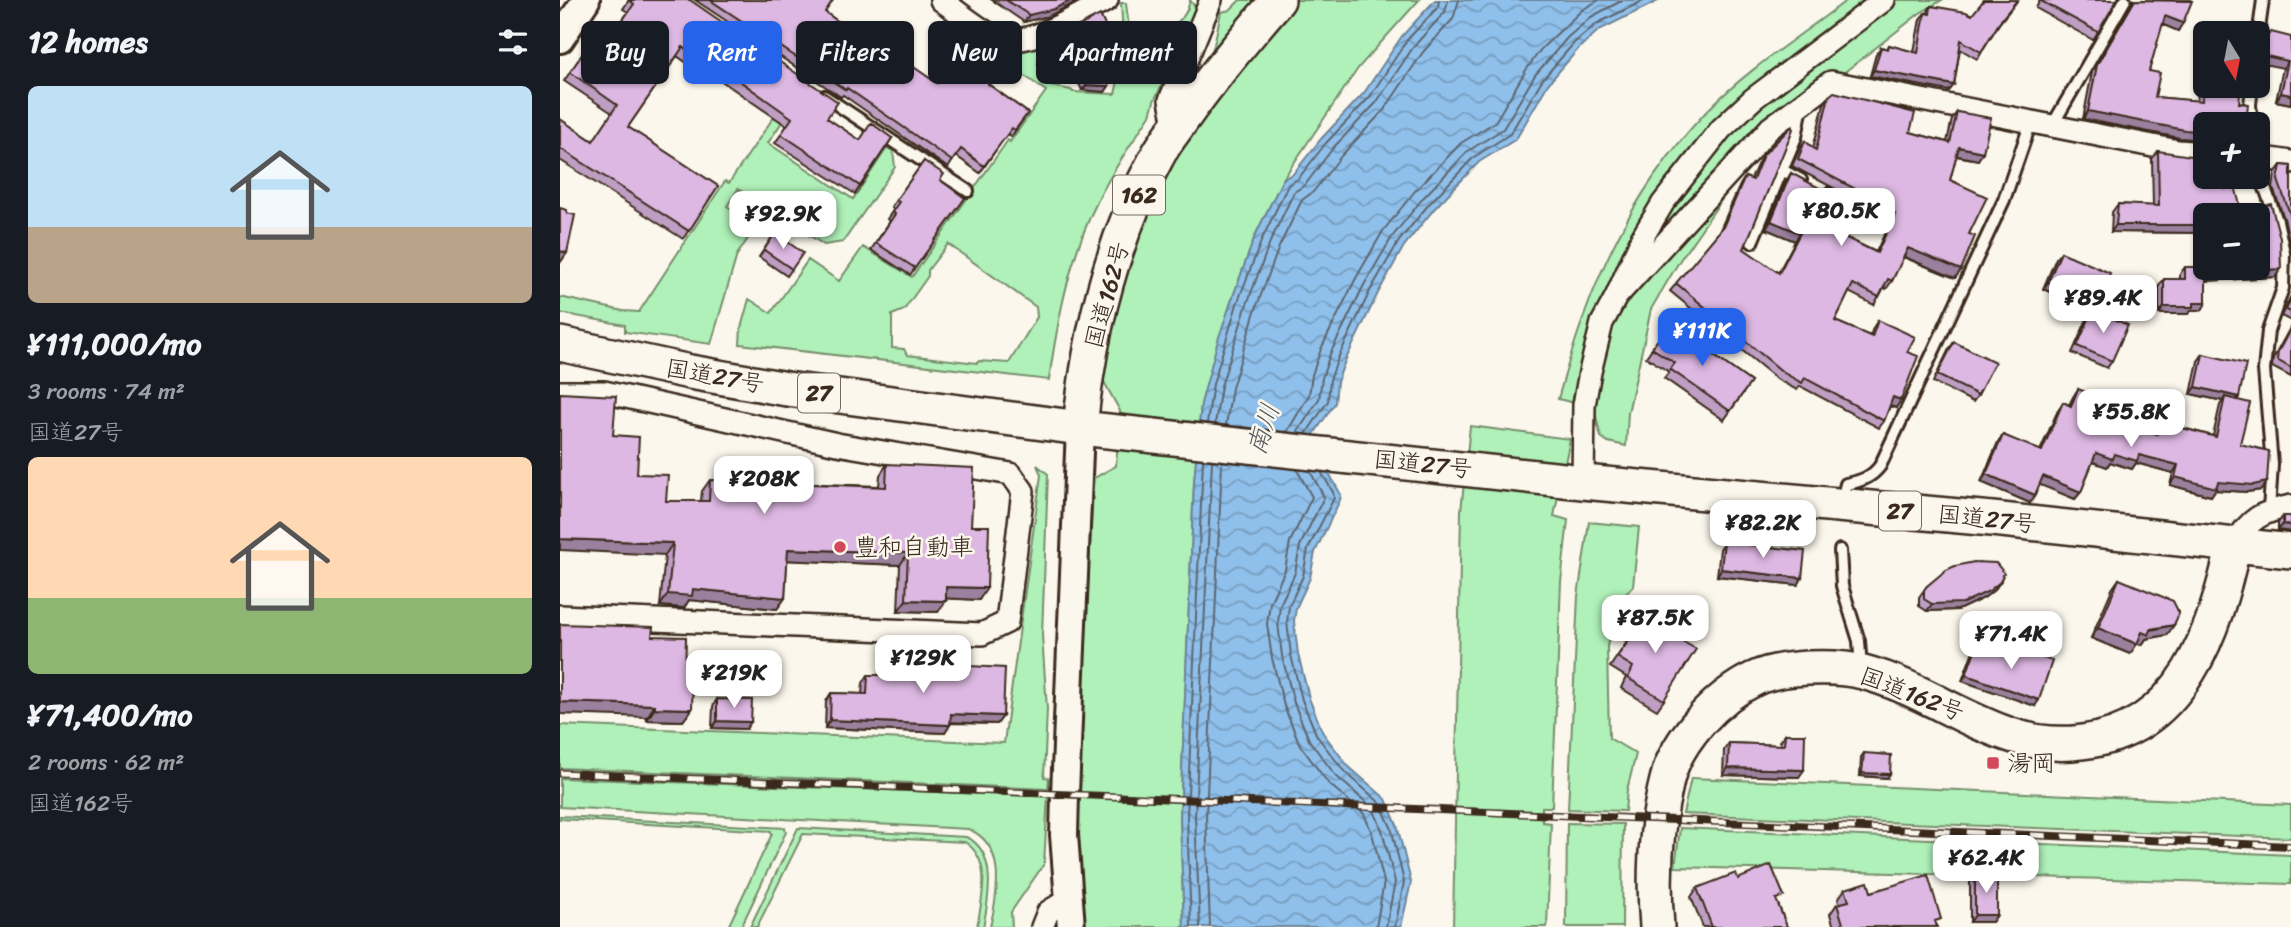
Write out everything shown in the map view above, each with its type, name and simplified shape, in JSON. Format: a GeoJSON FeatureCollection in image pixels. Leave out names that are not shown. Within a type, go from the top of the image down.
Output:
{"type":"FeatureCollection","features":[{"type":"Feature","properties":{"kind":"highway","name":"国道162号"},"geometry":{"type":"LineString","coordinates":[[1080,428],[1089,362],[1109,275],[1157,155],[1215,75],[1278,0]]}},
{"type":"Feature","properties":{"kind":"highway","name":"国道27号"},"geometry":{"type":"LineString","coordinates":[[560,344],[690,372],[787,389],[1080,428],[1574,481],[2291,551]]}},
{"type":"Feature","properties":{"kind":"highway","name":"国道162号"},"geometry":{"type":"LineString","coordinates":[[1657,927],[1656,846],[1667,778],[1679,751],[1697,725],[1724,697],[1756,677],[1801,669],[1861,671],[1922,694],[2012,736],[2037,742],[2075,743],[2116,735],[2153,714],[2183,681],[2211,626],[2223,593],[2234,544]]}},
{"type":"Feature","properties":{"kind":"street"},"geometry":{"type":"LineString","coordinates":[[560,39],[586,0]]}},
{"type":"Feature","properties":{"kind":"street"},"geometry":{"type":"LineString","coordinates":[[941,0],[999,39],[1022,40],[1107,0]]}},
{"type":"Feature","properties":{"kind":"street"},"geometry":{"type":"LineString","coordinates":[[1176,129],[1170,100],[1212,0]]}},
{"type":"Feature","properties":{"kind":"street"},"geometry":{"type":"LineString","coordinates":[[1574,481],[1584,405],[1602,323],[1642,238],[1663,203],[1721,129],[1753,99],[1884,0]]}},
{"type":"Feature","properties":{"kind":"street"},"geometry":{"type":"LineString","coordinates":[[1616,297],[1770,128],[1831,82],[2193,152]]}},
{"type":"Feature","properties":{"kind":"street"},"geometry":{"type":"LineString","coordinates":[[2270,159],[2291,162]]}},
{"type":"Feature","properties":{"kind":"street"},"geometry":{"type":"LineString","coordinates":[[560,392],[604,392],[838,444],[1011,474],[1023,491],[1007,622],[982,634],[560,616]]}},
{"type":"Feature","properties":{"kind":"street"},"geometry":{"type":"LineString","coordinates":[[1071,927],[1064,835],[1080,428]]}},
{"type":"Feature","properties":{"kind":"street"},"geometry":{"type":"LineString","coordinates":[[2234,544],[2255,518],[2269,510],[2291,506]]}},
{"type":"Feature","properties":{"kind":"street"},"geometry":{"type":"LineString","coordinates":[[1042,927],[1048,912],[1069,899]]}},
{"type":"Feature","properties":{"kind":"lane"},"geometry":{"type":"LineString","coordinates":[[2052,126],[2125,0]]}},
{"type":"Feature","properties":{"kind":"lane"},"geometry":{"type":"LineString","coordinates":[[2260,21],[2263,1]]}},
{"type":"Feature","properties":{"kind":"lane"},"geometry":{"type":"LineString","coordinates":[[811,87],[968,191]]}},
{"type":"Feature","properties":{"kind":"lane"},"geometry":{"type":"LineString","coordinates":[[1752,242],[1796,137],[1803,103]]}},
{"type":"Feature","properties":{"kind":"lane"},"geometry":{"type":"LineString","coordinates":[[1845,488],[1846,484],[1874,474],[1880,466],[2004,200],[2031,122]]}},
{"type":"Feature","properties":{"kind":"lane"},"geometry":{"type":"LineString","coordinates":[[1782,170],[1807,183]]}},
{"type":"Feature","properties":{"kind":"lane"},"geometry":{"type":"LineString","coordinates":[[2265,189],[2277,221],[2284,253],[2283,288],[2269,331],[2264,370],[2272,465],[2269,510]]}},
{"type":"Feature","properties":{"kind":"lane"},"geometry":{"type":"LineString","coordinates":[[1819,190],[1856,209]]}},
{"type":"Feature","properties":{"kind":"lane"},"geometry":{"type":"LineString","coordinates":[[1840,550],[1842,586],[1858,641],[1861,671]]}},
{"type":"Feature","properties":{"kind":"green space"},"geometry":{"type":"Polygon","coordinates":[[[1190,0],[1198,10],[1193,21],[1178,21],[1190,0]]]}},
{"type":"Feature","properties":{"kind":"green space"},"geometry":{"type":"Polygon","coordinates":[[[1240,0],[1262,0],[1206,68],[1221,12],[1230,10],[1240,0]]]}},
{"type":"Feature","properties":{"kind":"green space"},"geometry":{"type":"Polygon","coordinates":[[[1295,0],[1419,0],[1359,67],[1283,179],[1255,236],[1231,302],[1201,404],[1194,482],[1180,817],[1184,927],[1084,927],[1077,803],[1094,478],[1116,466],[1120,411],[1103,380],[1115,315],[1134,249],[1168,162],[1259,41],[1295,0]]]}},
{"type":"Feature","properties":{"kind":"green space"},"geometry":{"type":"Polygon","coordinates":[[[1847,0],[1868,0],[1747,92],[1679,165],[1575,403],[1558,399],[1597,283],[1613,247],[1653,178],[1677,145],[1721,97],[1847,0]]]}},
{"type":"Feature","properties":{"kind":"green space"},"geometry":{"type":"Polygon","coordinates":[[[1898,0],[1942,0],[1920,13],[1841,75],[1638,267],[1669,210],[1727,135],[1759,105],[1898,0]]]}},
{"type":"Feature","properties":{"kind":"green space"},"geometry":{"type":"Polygon","coordinates":[[[1121,3],[1126,3],[1128,21],[1122,21],[1121,3]]]}},
{"type":"Feature","properties":{"kind":"green space"},"geometry":{"type":"Polygon","coordinates":[[[1036,43],[1036,84],[1022,74],[1022,49],[1036,43]]]}},
{"type":"Feature","properties":{"kind":"green space"},"geometry":{"type":"Polygon","coordinates":[[[1036,84],[1051,84],[1073,92],[1115,94],[1117,84],[1162,84],[1150,115],[1104,187],[1080,242],[1061,310],[1049,380],[740,344],[741,328],[749,299],[771,313],[808,260],[839,281],[863,247],[912,277],[1008,140],[1010,142],[1046,91],[1036,84]],[[948,244],[928,270],[928,276],[904,310],[892,315],[892,348],[904,349],[907,355],[977,363],[1009,363],[1037,317],[1036,307],[948,244]]]}},
{"type":"Feature","properties":{"kind":"green space"},"geometry":{"type":"Polygon","coordinates":[[[794,87],[802,92],[768,143],[853,199],[887,148],[893,151],[895,167],[843,242],[824,245],[738,189],[727,206],[746,219],[749,237],[737,255],[711,344],[625,332],[625,325],[560,313],[560,297],[639,312],[725,181],[729,183],[794,87]]]}},
{"type":"Feature","properties":{"kind":"green space"},"geometry":{"type":"Polygon","coordinates":[[[1741,172],[1680,260],[1651,309],[1628,413],[1626,446],[1608,442],[1601,437],[1593,405],[1610,331],[1624,306],[1741,172]]]}},
{"type":"Feature","properties":{"kind":"green space"},"geometry":{"type":"Polygon","coordinates":[[[1470,426],[1570,439],[1554,516],[1568,520],[1561,582],[1552,807],[1542,807],[1542,822],[1551,823],[1547,927],[1453,927],[1461,511],[1470,426]]]}},
{"type":"Feature","properties":{"kind":"green space"},"geometry":{"type":"Polygon","coordinates":[[[1037,465],[1048,474],[1042,635],[1047,709],[1044,777],[1049,778],[1048,789],[560,768],[560,725],[1004,743],[1041,475],[1037,465]]]}},
{"type":"Feature","properties":{"kind":"green space"},"geometry":{"type":"Polygon","coordinates":[[[1589,522],[1639,527],[1633,586],[1615,606],[1607,647],[1609,738],[1636,754],[1625,811],[1568,809],[1578,596],[1589,522]]]}},
{"type":"Feature","properties":{"kind":"green space"},"geometry":{"type":"Polygon","coordinates":[[[560,778],[1048,796],[1044,864],[1011,912],[1012,927],[990,927],[997,871],[989,846],[980,836],[968,829],[560,807],[560,778]]]}},
{"type":"Feature","properties":{"kind":"green space"},"geometry":{"type":"Polygon","coordinates":[[[1691,778],[2291,805],[2291,838],[1683,814],[1691,778]]]}},
{"type":"Feature","properties":{"kind":"green space"},"geometry":{"type":"Polygon","coordinates":[[[560,816],[785,828],[786,832],[741,927],[728,927],[772,834],[771,831],[560,819],[560,816]]]}},
{"type":"Feature","properties":{"kind":"green space"},"geometry":{"type":"Polygon","coordinates":[[[1567,823],[1623,824],[1622,927],[1566,927],[1567,823]]]}},
{"type":"Feature","properties":{"kind":"green space"},"geometry":{"type":"Polygon","coordinates":[[[798,828],[966,837],[983,853],[987,864],[989,890],[983,927],[977,927],[983,892],[982,870],[974,850],[965,842],[803,834],[757,927],[750,927],[798,828]]]}},
{"type":"Feature","properties":{"kind":"green space"},"geometry":{"type":"Polygon","coordinates":[[[1680,828],[2291,855],[2291,884],[1675,867],[1680,828]]]}},
{"type":"Feature","properties":{"kind":"water","name":"南川"},"geometry":{"type":"Polygon","coordinates":[[[1435,0],[1660,0],[1599,30],[1579,48],[1548,84],[1516,139],[1479,162],[1434,209],[1404,246],[1345,361],[1337,382],[1335,403],[1312,437],[1313,444],[1341,495],[1315,552],[1310,578],[1296,608],[1294,621],[1298,654],[1309,698],[1323,733],[1348,766],[1386,799],[1397,825],[1411,882],[1401,927],[1184,927],[1180,817],[1194,482],[1201,404],[1218,340],[1255,236],[1283,179],[1293,174],[1364,93],[1402,36],[1435,0]]]}},
{"type":"Feature","properties":{"kind":"building"},"geometry":{"type":"Polygon","coordinates":[[[629,0],[690,0],[720,21],[683,21],[683,47],[669,67],[669,21],[622,21],[634,4],[629,0]]]}},
{"type":"Feature","properties":{"kind":"building"},"geometry":{"type":"Polygon","coordinates":[[[710,0],[833,0],[825,12],[837,21],[796,21],[796,57],[782,48],[782,21],[742,21],[710,0]]]}},
{"type":"Feature","properties":{"kind":"building"},"geometry":{"type":"Polygon","coordinates":[[[1006,0],[1072,0],[1054,9],[1029,15],[1006,0]]]}},
{"type":"Feature","properties":{"kind":"building"},"geometry":{"type":"Polygon","coordinates":[[[1984,0],[2017,0],[1981,52],[1961,40],[1954,85],[1874,70],[1881,47],[1888,49],[1889,45],[1918,53],[1925,13],[1930,14],[1931,6],[1972,15],[1984,0]]]}},
{"type":"Feature","properties":{"kind":"building"},"geometry":{"type":"Polygon","coordinates":[[[2042,0],[2117,0],[2098,32],[2042,0]]]}},
{"type":"Feature","properties":{"kind":"building"},"geometry":{"type":"Polygon","coordinates":[[[2135,0],[2192,1],[2183,23],[2165,16],[2149,71],[2160,73],[2155,97],[2202,101],[2202,98],[2240,98],[2239,103],[2248,104],[2247,112],[2193,112],[2193,131],[2088,111],[2097,65],[2135,0]]]}},
{"type":"Feature","properties":{"kind":"building"},"geometry":{"type":"Polygon","coordinates":[[[1100,15],[1103,21],[1088,21],[1100,15]]]}},
{"type":"Feature","properties":{"kind":"building"},"geometry":{"type":"Polygon","coordinates":[[[2270,33],[2291,37],[2291,95],[2281,93],[2288,61],[2270,57],[2270,33]]]}},
{"type":"Feature","properties":{"kind":"building"},"geometry":{"type":"Polygon","coordinates":[[[581,56],[581,80],[570,72],[581,56]]]}},
{"type":"Feature","properties":{"kind":"building"},"geometry":{"type":"Polygon","coordinates":[[[782,63],[796,73],[796,84],[812,84],[838,102],[827,118],[860,140],[871,123],[892,138],[860,186],[781,134],[792,118],[744,84],[782,84],[782,63]]]}},
{"type":"Feature","properties":{"kind":"building"},"geometry":{"type":"Polygon","coordinates":[[[914,67],[928,77],[928,84],[988,84],[1028,113],[1015,130],[1012,128],[984,166],[961,149],[952,161],[847,88],[846,90],[837,84],[914,84],[914,67]]]}},
{"type":"Feature","properties":{"kind":"building"},"geometry":{"type":"Polygon","coordinates":[[[587,84],[658,84],[628,127],[718,186],[689,231],[560,148],[560,119],[593,141],[617,105],[587,84]]]}},
{"type":"Feature","properties":{"kind":"building"},"geometry":{"type":"Polygon","coordinates":[[[1086,84],[1109,84],[1109,86],[1086,84]]]}},
{"type":"Feature","properties":{"kind":"building"},"geometry":{"type":"Polygon","coordinates":[[[1834,92],[1915,113],[1910,132],[1950,143],[1957,112],[1991,118],[1983,152],[1959,147],[1950,180],[1987,197],[1969,234],[1975,236],[1961,270],[1908,248],[1892,281],[1888,279],[1879,297],[1853,284],[1835,321],[1872,337],[1878,320],[1915,337],[1907,352],[1918,356],[1901,400],[1893,397],[1884,421],[1805,378],[1802,383],[1784,373],[1676,283],[1723,227],[1745,177],[1753,180],[1763,155],[1791,127],[1793,129],[1744,249],[1779,273],[1800,233],[1771,221],[1791,173],[1840,199],[1828,229],[1877,253],[1895,214],[1869,201],[1865,194],[1798,159],[1805,141],[1816,150],[1829,96],[1834,92]]]}},
{"type":"Feature","properties":{"kind":"building"},"geometry":{"type":"Polygon","coordinates":[[[2158,151],[2193,156],[2193,189],[2236,189],[2239,203],[2193,203],[2193,225],[2116,225],[2118,204],[2159,206],[2158,151]]]}},
{"type":"Feature","properties":{"kind":"building"},"geometry":{"type":"Polygon","coordinates":[[[924,161],[944,174],[940,180],[965,198],[915,268],[876,243],[895,214],[892,212],[899,202],[896,200],[924,161]]]}},
{"type":"Feature","properties":{"kind":"building"},"geometry":{"type":"Polygon","coordinates":[[[2281,165],[2291,166],[2291,217],[2278,180],[2281,165]]]}},
{"type":"Feature","properties":{"kind":"building"},"geometry":{"type":"Polygon","coordinates":[[[2271,204],[2280,238],[2281,269],[2270,270],[2271,204]]]}},
{"type":"Feature","properties":{"kind":"building"},"geometry":{"type":"Polygon","coordinates":[[[560,208],[575,215],[567,253],[560,251],[560,208]]]}},
{"type":"Feature","properties":{"kind":"building"},"geometry":{"type":"Polygon","coordinates":[[[775,233],[803,253],[792,269],[764,250],[775,233]]]}},
{"type":"Feature","properties":{"kind":"building"},"geometry":{"type":"Polygon","coordinates":[[[2061,252],[2110,273],[2098,303],[2048,282],[2061,252]]]}},
{"type":"Feature","properties":{"kind":"building"},"geometry":{"type":"Polygon","coordinates":[[[2185,267],[2193,267],[2193,280],[2206,280],[2206,303],[2194,303],[2194,307],[2164,307],[2164,279],[2185,279],[2185,267]]]}},
{"type":"Feature","properties":{"kind":"building"},"geometry":{"type":"Polygon","coordinates":[[[2291,299],[2291,312],[2286,310],[2291,299]]]}},
{"type":"Feature","properties":{"kind":"building"},"geometry":{"type":"Polygon","coordinates":[[[2093,310],[2128,325],[2112,361],[2077,346],[2093,310]]]}},
{"type":"Feature","properties":{"kind":"building"},"geometry":{"type":"Polygon","coordinates":[[[1669,324],[1751,382],[1730,411],[1670,369],[1675,363],[1652,348],[1669,324]]]}},
{"type":"Feature","properties":{"kind":"building"},"geometry":{"type":"Polygon","coordinates":[[[2291,328],[2291,368],[2277,360],[2278,352],[2291,328]]]}},
{"type":"Feature","properties":{"kind":"building"},"geometry":{"type":"Polygon","coordinates":[[[1954,342],[1995,362],[1978,395],[1937,375],[1954,342]]]}},
{"type":"Feature","properties":{"kind":"building"},"geometry":{"type":"Polygon","coordinates":[[[2203,354],[2246,364],[2239,397],[2196,387],[2203,354]]]}},
{"type":"Feature","properties":{"kind":"building"},"geometry":{"type":"Polygon","coordinates":[[[2078,389],[2098,397],[2093,412],[2157,434],[2160,422],[2216,437],[2225,397],[2250,403],[2240,444],[2269,451],[2267,482],[2253,485],[2218,482],[2216,488],[2175,477],[2178,465],[2139,455],[2137,461],[2114,454],[2112,459],[2096,453],[2081,492],[2043,476],[2035,495],[1986,474],[2003,435],[2042,451],[2063,402],[2071,406],[2078,389]]]}},
{"type":"Feature","properties":{"kind":"building"},"geometry":{"type":"Polygon","coordinates":[[[560,393],[616,396],[613,435],[639,437],[637,474],[668,475],[666,501],[709,501],[710,480],[886,487],[887,464],[974,468],[971,526],[989,526],[987,588],[946,587],[946,601],[906,600],[908,553],[788,549],[785,598],[693,589],[692,596],[668,594],[673,543],[560,539],[560,393]]]}},
{"type":"Feature","properties":{"kind":"building"},"geometry":{"type":"Polygon","coordinates":[[[2283,516],[2291,516],[2291,525],[2283,524],[2283,516]]]}},
{"type":"Feature","properties":{"kind":"building"},"geometry":{"type":"Polygon","coordinates":[[[1724,542],[1805,551],[1802,578],[1721,569],[1724,542]]]}},
{"type":"Feature","properties":{"kind":"building"},"geometry":{"type":"Polygon","coordinates":[[[1974,562],[1996,563],[2004,573],[2000,582],[1989,591],[1963,603],[1932,604],[1924,599],[1927,586],[1946,570],[1974,562]]]}},
{"type":"Feature","properties":{"kind":"building"},"geometry":{"type":"Polygon","coordinates":[[[2119,579],[2173,601],[2179,613],[2174,625],[2151,629],[2149,635],[2142,632],[2137,644],[2098,628],[2119,579]]]}},
{"type":"Feature","properties":{"kind":"building"},"geometry":{"type":"Polygon","coordinates":[[[1636,609],[1663,624],[1660,629],[1696,649],[1664,700],[1628,678],[1633,667],[1617,657],[1635,632],[1628,626],[1636,609]]]}},
{"type":"Feature","properties":{"kind":"building"},"geometry":{"type":"Polygon","coordinates":[[[560,624],[653,627],[652,636],[686,637],[685,679],[693,679],[692,709],[560,702],[560,624]]]}},
{"type":"Feature","properties":{"kind":"building"},"geometry":{"type":"Polygon","coordinates":[[[1977,645],[2014,658],[2018,648],[2052,661],[2039,700],[1966,675],[1977,645]]]}},
{"type":"Feature","properties":{"kind":"building"},"geometry":{"type":"Polygon","coordinates":[[[887,657],[933,659],[932,670],[970,671],[970,666],[1005,668],[1003,716],[951,714],[950,725],[830,720],[831,693],[867,694],[868,675],[886,675],[887,657]]]}},
{"type":"Feature","properties":{"kind":"building"},"geometry":{"type":"Polygon","coordinates":[[[717,699],[752,700],[751,722],[717,721],[717,699]]]}},
{"type":"Feature","properties":{"kind":"building"},"geometry":{"type":"Polygon","coordinates":[[[1785,734],[1805,734],[1804,770],[1728,768],[1729,743],[1784,745],[1785,734]]]}},
{"type":"Feature","properties":{"kind":"building"},"geometry":{"type":"Polygon","coordinates":[[[1864,753],[1891,755],[1890,774],[1862,773],[1864,753]]]}},
{"type":"Feature","properties":{"kind":"building"},"geometry":{"type":"Polygon","coordinates":[[[1771,865],[1784,896],[1776,899],[1787,927],[1712,927],[1697,888],[1736,873],[1738,879],[1771,865]]]}},
{"type":"Feature","properties":{"kind":"building"},"geometry":{"type":"Polygon","coordinates":[[[1928,875],[1941,919],[1935,921],[1937,927],[1844,927],[1837,904],[1849,901],[1845,889],[1868,882],[1871,892],[1928,875]]]}},
{"type":"Feature","properties":{"kind":"building"},"geometry":{"type":"Polygon","coordinates":[[[1975,875],[1997,875],[1997,915],[1975,915],[1975,875]]]}},
{"type":"Feature","properties":{"kind":"railway"},"geometry":{"type":"LineString","coordinates":[[560,773],[2291,846]]}},
{"type":"Feature","properties":{"kind":"place","name":"豊和自動車"},"geometry":{"type":"Point","coordinates":[840,547]}},
{"type":"Feature","properties":{"kind":"place","name":"湯岡"},"geometry":{"type":"Point","coordinates":[1993,763]}}]}
